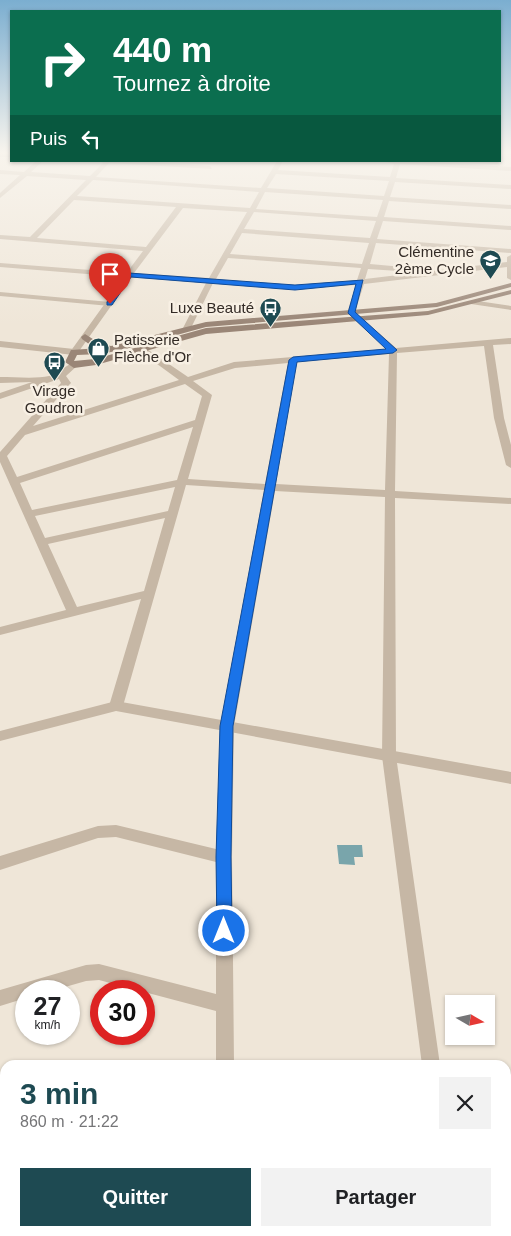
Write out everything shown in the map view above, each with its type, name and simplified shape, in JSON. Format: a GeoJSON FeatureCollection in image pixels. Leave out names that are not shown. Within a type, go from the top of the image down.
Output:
{"type":"FeatureCollection","features":[{"type":"Feature","properties":{"kind":"main road"},"geometry":{"type":"LineString","coordinates":[[511,286],[486,290],[461,299],[427,307],[355,316],[206,331],[96,362],[74,365],[69,362],[74,352],[100,351],[122,347],[187,328],[223,323],[355,316],[440,311],[511,292]]}},
{"type":"Feature","properties":{"kind":"main road"},"geometry":{"type":"LineString","coordinates":[[85,337],[96,345],[122,347]]}},
{"type":"Feature","properties":{"kind":"street"},"geometry":{"type":"LineString","coordinates":[[31,240],[61,210]]}},
{"type":"Feature","properties":{"kind":"street"},"geometry":{"type":"LineString","coordinates":[[0,344],[74,352],[178,210]]}},
{"type":"Feature","properties":{"kind":"street"},"geometry":{"type":"LineString","coordinates":[[247,210],[511,228]]}},
{"type":"Feature","properties":{"kind":"street"},"geometry":{"type":"LineString","coordinates":[[187,328],[210,282],[252,210]]}},
{"type":"Feature","properties":{"kind":"street"},"geometry":{"type":"LineString","coordinates":[[383,210],[361,282],[355,316],[393,350],[390,494],[390,756],[431,1060]]}},
{"type":"Feature","properties":{"kind":"street"},"geometry":{"type":"LineString","coordinates":[[240,231],[511,251]]}},
{"type":"Feature","properties":{"kind":"street"},"geometry":{"type":"LineString","coordinates":[[0,238],[149,249]]}},
{"type":"Feature","properties":{"kind":"street"},"geometry":{"type":"LineString","coordinates":[[511,255],[511,278]]}},
{"type":"Feature","properties":{"kind":"street"},"geometry":{"type":"LineString","coordinates":[[226,256],[444,272]]}},
{"type":"Feature","properties":{"kind":"street"},"geometry":{"type":"LineString","coordinates":[[0,265],[295,287],[361,282],[511,264]]}},
{"type":"Feature","properties":{"kind":"street"},"geometry":{"type":"LineString","coordinates":[[0,294],[110,304]]}},
{"type":"Feature","properties":{"kind":"street"},"geometry":{"type":"LineString","coordinates":[[461,299],[511,308]]}},
{"type":"Feature","properties":{"kind":"street"},"geometry":{"type":"LineString","coordinates":[[22,433],[234,365],[511,341]]}},
{"type":"Feature","properties":{"kind":"street"},"geometry":{"type":"LineString","coordinates":[[488,342],[499,418],[511,465]]}},
{"type":"Feature","properties":{"kind":"street"},"geometry":{"type":"LineString","coordinates":[[116,706],[206,395],[141,348]]}},
{"type":"Feature","properties":{"kind":"street"},"geometry":{"type":"LineString","coordinates":[[225,1060],[224,857],[227,726],[293,360]]}},
{"type":"Feature","properties":{"kind":"street"},"geometry":{"type":"LineString","coordinates":[[0,396],[56,377],[74,365]]}},
{"type":"Feature","properties":{"kind":"street"},"geometry":{"type":"LineString","coordinates":[[0,380],[56,377],[66,383],[1,457],[73,612]]}},
{"type":"Feature","properties":{"kind":"street"},"geometry":{"type":"LineString","coordinates":[[499,418],[511,418]]}},
{"type":"Feature","properties":{"kind":"street"},"geometry":{"type":"LineString","coordinates":[[14,482],[199,422]]}},
{"type":"Feature","properties":{"kind":"street"},"geometry":{"type":"LineString","coordinates":[[29,514],[182,482],[511,501]]}},
{"type":"Feature","properties":{"kind":"street"},"geometry":{"type":"LineString","coordinates":[[41,542],[173,513]]}},
{"type":"Feature","properties":{"kind":"street"},"geometry":{"type":"LineString","coordinates":[[0,631],[150,593]]}},
{"type":"Feature","properties":{"kind":"street"},"geometry":{"type":"LineString","coordinates":[[0,736],[116,706],[511,778]]}},
{"type":"Feature","properties":{"kind":"street"},"geometry":{"type":"LineString","coordinates":[[0,863],[98,832],[116,831],[224,857]]}},
{"type":"Feature","properties":{"kind":"street"},"geometry":{"type":"LineString","coordinates":[[0,998],[86,973],[99,972],[225,1005]]}},
{"type":"Feature","properties":{"kind":"water"},"geometry":{"type":"Polygon","coordinates":[[[337,845],[362,845],[363,857],[354,857],[355,865],[339,864],[337,845]]]}},
{"type":"Feature","properties":{"kind":"place","name":"Clémentine 2ème Cycle"},"geometry":{"type":"Point","coordinates":[490,280]}},
{"type":"Feature","properties":{"kind":"place","name":"Luxe Beauté"},"geometry":{"type":"Point","coordinates":[270,327]}},
{"type":"Feature","properties":{"kind":"place","name":"Patisserie Flèche d'Or"},"geometry":{"type":"Point","coordinates":[98,368]}},
{"type":"Feature","properties":{"kind":"place","name":"Virage Goudron"},"geometry":{"type":"Point","coordinates":[54,381]}},
{"type":"Feature","properties":{"kind":"route"},"geometry":{"type":"LineString","coordinates":[[110,304],[129,275],[295,287],[361,282],[351,313],[393,350],[293,360],[227,726],[224,931]]}}]}
